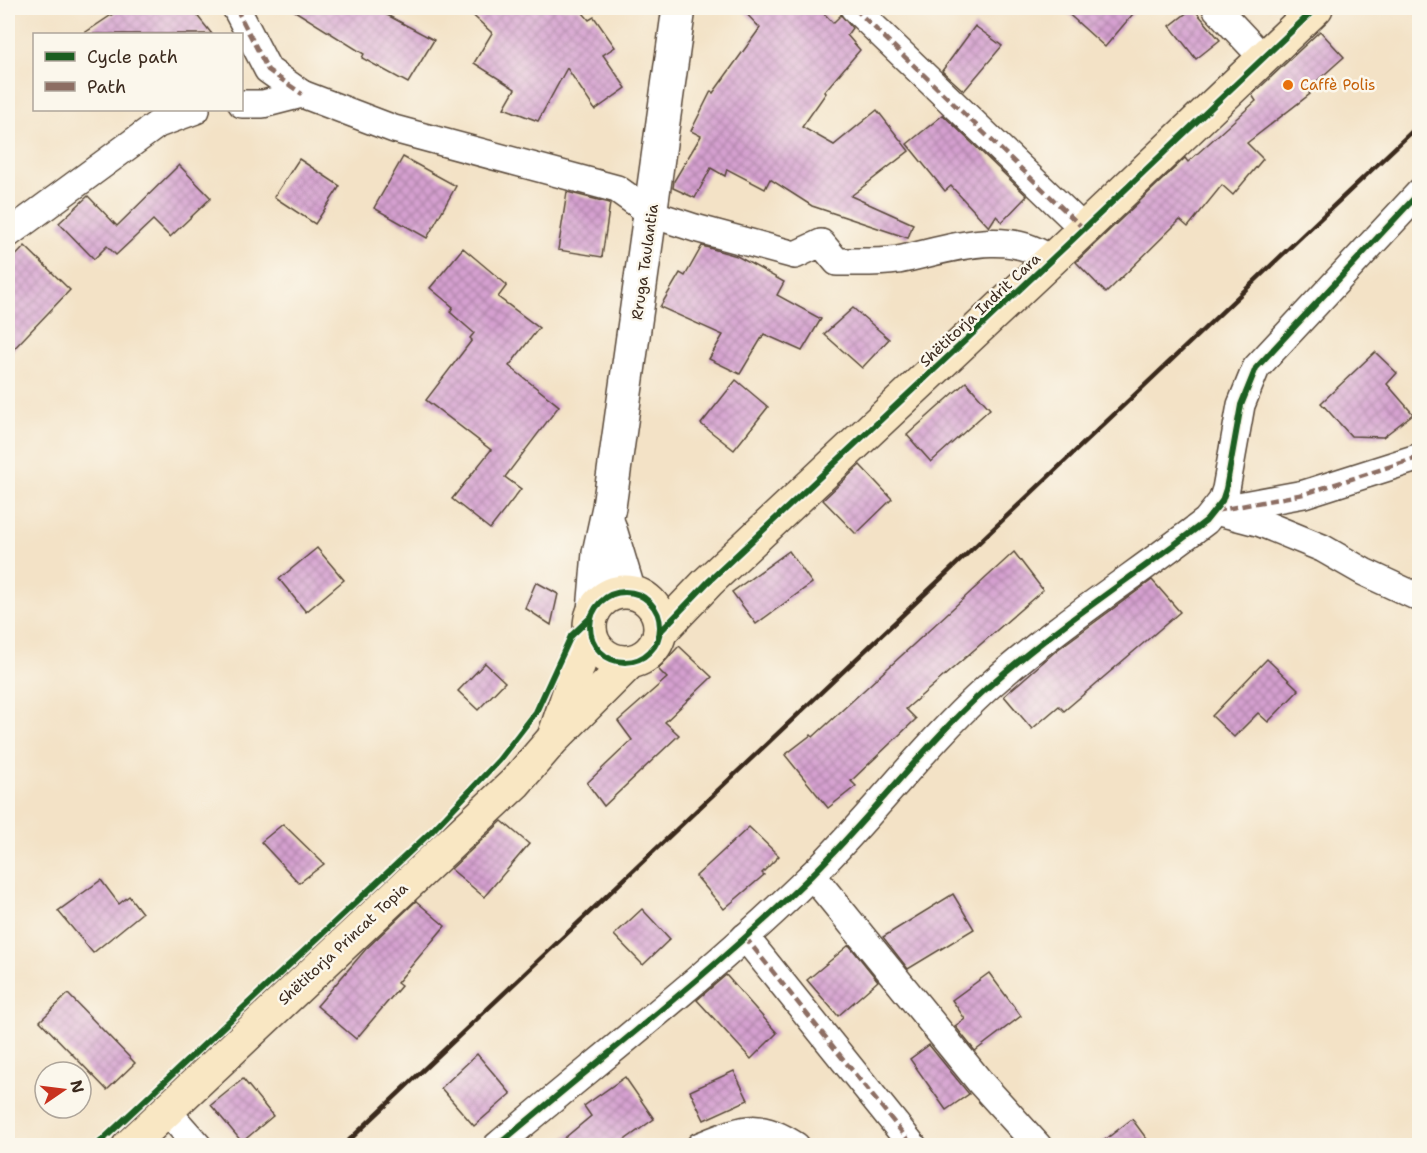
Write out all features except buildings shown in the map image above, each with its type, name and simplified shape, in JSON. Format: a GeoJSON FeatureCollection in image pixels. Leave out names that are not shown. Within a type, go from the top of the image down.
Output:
{"type":"FeatureCollection","features":[{"type":"Feature","properties":{"kind":"main road","name":"Shëtitorja Indrit Cara"},"geometry":{"type":"LineString","coordinates":[[661,631],[708,582],[1052,260],[1316,8]]}},
{"type":"Feature","properties":{"kind":"main road"},"geometry":{"type":"LineString","coordinates":[[635,594],[656,610],[661,631],[653,650],[642,659],[629,663],[615,662],[603,655],[594,644],[592,621],[608,596],[708,582]]}},
{"type":"Feature","properties":{"kind":"main road","name":"Shëtitorja Princat Topia"},"geometry":{"type":"LineString","coordinates":[[553,739],[592,621]]}},
{"type":"Feature","properties":{"kind":"main road","name":"Shëtitorja Princat Topia"},"geometry":{"type":"LineString","coordinates":[[129,1146],[516,783],[553,739],[629,663]]}},
{"type":"Feature","properties":{"kind":"street"},"geometry":{"type":"LineString","coordinates":[[236,8],[268,70],[302,94],[394,129],[617,189],[652,214],[795,255],[821,243],[837,262],[896,260],[963,244],[999,243],[1023,245],[1040,251],[1052,260]]}},
{"type":"Feature","properties":{"kind":"street","name":"Rruga Taulantia"},"geometry":{"type":"LineString","coordinates":[[592,621],[599,553],[607,516],[652,214],[679,8]]}},
{"type":"Feature","properties":{"kind":"street"},"geometry":{"type":"LineString","coordinates":[[854,8],[1084,229]]}},
{"type":"Feature","properties":{"kind":"street"},"geometry":{"type":"LineString","coordinates":[[1216,8],[1263,58]]}},
{"type":"Feature","properties":{"kind":"street"},"geometry":{"type":"LineString","coordinates":[[243,104],[263,104],[302,94]]}},
{"type":"Feature","properties":{"kind":"street"},"geometry":{"type":"LineString","coordinates":[[8,234],[158,124],[193,111]]}},
{"type":"Feature","properties":{"kind":"street"},"geometry":{"type":"LineString","coordinates":[[497,1146],[745,937],[812,875],[927,748],[986,689],[1031,651],[1182,540],[1215,511],[1226,489],[1241,405],[1256,368],[1419,192]]}},
{"type":"Feature","properties":{"kind":"street"},"geometry":{"type":"LineString","coordinates":[[1215,511],[1304,494],[1419,457]]}},
{"type":"Feature","properties":{"kind":"street"},"geometry":{"type":"LineString","coordinates":[[1215,511],[1261,523],[1322,548],[1364,572],[1419,598]]}},
{"type":"Feature","properties":{"kind":"street","name":"Rruga Taulantia"},"geometry":{"type":"LineString","coordinates":[[607,516],[635,594]]}},
{"type":"Feature","properties":{"kind":"street"},"geometry":{"type":"LineString","coordinates":[[812,875],[980,1082],[1038,1146]]}},
{"type":"Feature","properties":{"kind":"street"},"geometry":{"type":"LineString","coordinates":[[745,937],[913,1146]]}},
{"type":"Feature","properties":{"kind":"street"},"geometry":{"type":"LineString","coordinates":[[166,1110],[198,1146]]}},
{"type":"Feature","properties":{"kind":"street"},"geometry":{"type":"LineString","coordinates":[[700,1146],[754,1127],[772,1131],[796,1146]]}},
{"type":"Feature","properties":{"kind":"railway"},"geometry":{"type":"LineString","coordinates":[[343,1146],[1420,124]]}},
{"type":"Feature","properties":{"kind":"marked path"},"geometry":{"type":"LineString","coordinates":[[236,8],[268,70],[302,94]]}},
{"type":"Feature","properties":{"kind":"marked path"},"geometry":{"type":"LineString","coordinates":[[854,8],[1084,229]]}},
{"type":"Feature","properties":{"kind":"marked path"},"geometry":{"type":"LineString","coordinates":[[1215,511],[1304,494],[1420,457]]}},
{"type":"Feature","properties":{"kind":"marked path"},"geometry":{"type":"LineString","coordinates":[[745,937],[913,1146]]}},
{"type":"Feature","properties":{"kind":"cycle path"},"geometry":{"type":"LineString","coordinates":[[661,631],[708,582],[1316,8]]}},
{"type":"Feature","properties":{"kind":"cycle path"},"geometry":{"type":"LineString","coordinates":[[497,1146],[774,912],[833,853],[941,733],[987,688],[1067,623],[1206,521],[1222,501],[1226,489],[1241,405],[1256,368],[1420,192]]}},
{"type":"Feature","properties":{"kind":"cycle path"},"geometry":{"type":"LineString","coordinates":[[618,592],[632,592],[645,597],[655,607],[660,627],[655,647],[645,657],[632,662],[618,662],[605,657],[595,647],[590,634],[590,620],[595,607],[605,597],[618,592]]}},
{"type":"Feature","properties":{"kind":"cycle path"},"geometry":{"type":"LineString","coordinates":[[96,1146],[433,830],[499,760],[536,712],[571,636],[591,617]]}},
{"type":"Feature","properties":{"kind":"place","name":"Caffè Polis"},"geometry":{"type":"Point","coordinates":[1288,85]}}]}
